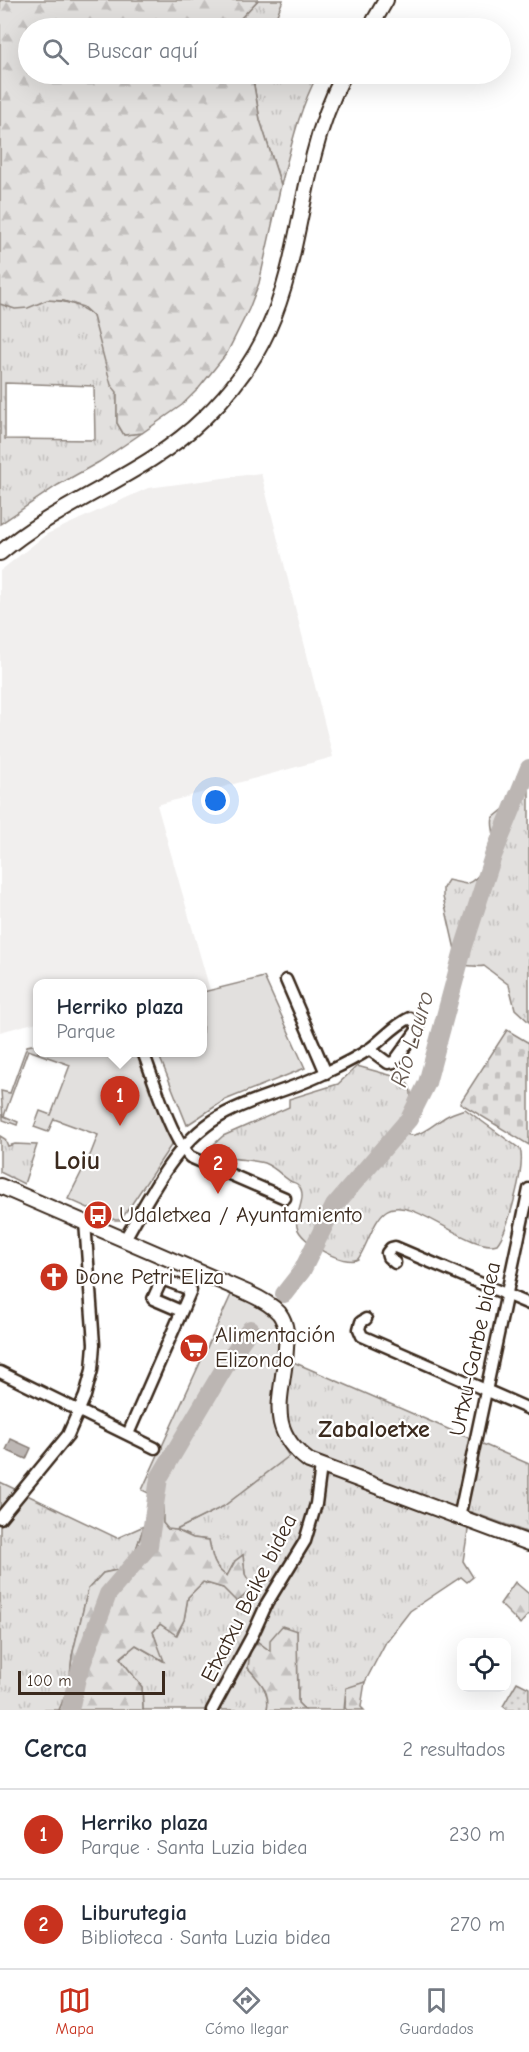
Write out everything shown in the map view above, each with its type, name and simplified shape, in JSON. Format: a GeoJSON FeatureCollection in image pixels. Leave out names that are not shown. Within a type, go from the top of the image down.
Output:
{"type":"FeatureCollection","features":[{"type":"Feature","properties":{"kind":"main road"},"geometry":{"type":"LineString","coordinates":[[366,18],[377,0]]}},
{"type":"Feature","properties":{"kind":"main road"},"geometry":{"type":"LineString","coordinates":[[375,18],[387,0]]}},
{"type":"Feature","properties":{"kind":"main road"},"geometry":{"type":"LineString","coordinates":[[0,543],[46,511],[160,446],[199,413],[231,377],[252,342],[272,297],[285,250],[304,157],[318,112],[331,84]]}},
{"type":"Feature","properties":{"kind":"main road"},"geometry":{"type":"LineString","coordinates":[[0,554],[54,515],[120,479],[177,443],[226,396],[255,355],[278,303],[294,245],[315,148],[340,84]]}},
{"type":"Feature","properties":{"kind":"main road"},"geometry":{"type":"LineString","coordinates":[[0,1186],[248,1293],[274,1308],[285,1323],[287,1334],[286,1362],[279,1411],[290,1445],[309,1461],[529,1543]]}},
{"type":"Feature","properties":{"kind":"street"},"geometry":{"type":"LineString","coordinates":[[286,980],[326,1073]]}},
{"type":"Feature","properties":{"kind":"street"},"geometry":{"type":"LineString","coordinates":[[125,1239],[174,1157],[197,1134],[224,1114],[326,1073],[369,1049],[404,1021],[410,1018],[415,1022],[418,1029],[394,1062],[388,1063],[369,1049]]}},
{"type":"Feature","properties":{"kind":"street"},"geometry":{"type":"LineString","coordinates":[[145,1057],[182,1149],[190,1157],[285,1198]]}},
{"type":"Feature","properties":{"kind":"street","name":"Urtxu-Garbe bidea"},"geometry":{"type":"LineString","coordinates":[[459,1518],[529,1189]]}},
{"type":"Feature","properties":{"kind":"street"},"geometry":{"type":"LineString","coordinates":[[0,1518],[68,1435],[85,1396],[92,1370],[94,1344],[85,1222]]}},
{"type":"Feature","properties":{"kind":"street"},"geometry":{"type":"LineString","coordinates":[[395,1263],[387,1253],[395,1247],[529,1304]]}},
{"type":"Feature","properties":{"kind":"street"},"geometry":{"type":"LineString","coordinates":[[128,1434],[181,1311]]}},
{"type":"Feature","properties":{"kind":"street"},"geometry":{"type":"LineString","coordinates":[[366,1319],[361,1322],[359,1329],[362,1336],[529,1409]]}},
{"type":"Feature","properties":{"kind":"street"},"geometry":{"type":"LineString","coordinates":[[0,1372],[155,1448]]}},
{"type":"Feature","properties":{"kind":"street","name":"Etxatxu Beike bidea"},"geometry":{"type":"LineString","coordinates":[[212,1710],[267,1603],[305,1541],[316,1504],[321,1466]]}},
{"type":"Feature","properties":{"kind":"shaded area"},"geometry":{"type":"Polygon","coordinates":[[[261,473],[333,757],[157,805],[207,979],[33,979],[33,1023],[0,1032],[0,571],[47,534],[148,488],[261,473]]]}},
{"type":"Feature","properties":{"kind":"green space"},"geometry":{"type":"Polygon","coordinates":[[[0,0],[258,0],[241,18],[18,18],[18,84],[254,84],[260,120],[281,185],[259,283],[249,309],[227,353],[199,388],[182,405],[142,433],[124,435],[117,423],[117,392],[111,385],[93,316],[83,307],[64,301],[47,300],[28,308],[15,309],[0,304],[0,0]]]}},
{"type":"Feature","properties":{"kind":"green space"},"geometry":{"type":"Polygon","coordinates":[[[258,0],[283,0],[277,15],[282,18],[241,18],[258,0]]]}},
{"type":"Feature","properties":{"kind":"green space"},"geometry":{"type":"Polygon","coordinates":[[[254,84],[313,84],[292,142],[281,185],[260,120],[254,84]]]}},
{"type":"Feature","properties":{"kind":"green space"},"geometry":{"type":"Polygon","coordinates":[[[47,300],[66,302],[93,316],[117,392],[117,423],[124,435],[142,433],[0,524],[0,304],[19,307],[47,300]],[[5,383],[5,439],[95,440],[94,386],[5,383]]]}},
{"type":"Feature","properties":{"kind":"green space"},"geometry":{"type":"Polygon","coordinates":[[[524,786],[529,789],[529,1022],[515,1009],[509,985],[484,966],[461,966],[458,963],[443,897],[443,888],[448,880],[466,884],[482,871],[490,858],[494,843],[493,818],[511,803],[524,786]]]}},
{"type":"Feature","properties":{"kind":"green space"},"geometry":{"type":"Polygon","coordinates":[[[264,977],[305,1068],[225,1100],[187,1125],[160,1057],[207,1057],[207,991],[264,977]]]}},
{"type":"Feature","properties":{"kind":"green space"},"geometry":{"type":"Polygon","coordinates":[[[507,1030],[529,1043],[529,1145],[460,1103],[507,1030]]]}},
{"type":"Feature","properties":{"kind":"green space"},"geometry":{"type":"Polygon","coordinates":[[[33,1045],[33,1052],[28,1050],[4,1116],[18,1122],[17,1125],[3,1120],[1,1091],[10,1093],[27,1046],[33,1045]]]}},
{"type":"Feature","properties":{"kind":"green space"},"geometry":{"type":"Polygon","coordinates":[[[48,1057],[140,1057],[172,1138],[172,1144],[121,1220],[115,1220],[68,1199],[98,1135],[54,1119],[48,1132],[34,1127],[40,1111],[51,1115],[70,1065],[48,1057]]]}},
{"type":"Feature","properties":{"kind":"green space"},"geometry":{"type":"Polygon","coordinates":[[[357,1066],[404,1079],[407,1083],[411,1096],[402,1126],[407,1135],[423,1132],[449,1115],[465,1109],[520,1149],[520,1168],[515,1197],[506,1226],[497,1244],[485,1244],[471,1240],[424,1216],[397,1208],[386,1211],[382,1215],[358,1259],[352,1261],[343,1259],[314,1246],[300,1233],[297,1227],[297,1217],[302,1195],[297,1184],[264,1163],[225,1157],[214,1152],[213,1145],[223,1136],[289,1107],[289,1099],[338,1084],[357,1066]]]}},
{"type":"Feature","properties":{"kind":"green space"},"geometry":{"type":"Polygon","coordinates":[[[0,1136],[5,1139],[8,1146],[37,1145],[24,1184],[0,1172],[0,1136]]]}},
{"type":"Feature","properties":{"kind":"green space"},"geometry":{"type":"Polygon","coordinates":[[[231,1295],[263,1308],[272,1315],[276,1323],[278,1348],[272,1419],[278,1439],[289,1456],[224,1506],[176,1530],[168,1529],[163,1523],[163,1500],[142,1490],[231,1295]]]}},
{"type":"Feature","properties":{"kind":"green space"},"geometry":{"type":"Polygon","coordinates":[[[277,1355],[529,1464],[529,1533],[471,1512],[463,1561],[473,1577],[467,1582],[461,1577],[410,1611],[386,1642],[365,1682],[346,1689],[344,1710],[305,1710],[298,1703],[297,1631],[270,1651],[258,1642],[250,1652],[248,1668],[266,1692],[267,1710],[143,1710],[142,1687],[120,1658],[136,1645],[163,1661],[153,1632],[160,1624],[177,1635],[184,1620],[188,1597],[203,1582],[223,1588],[245,1574],[243,1555],[235,1561],[227,1576],[216,1565],[209,1540],[193,1538],[176,1530],[224,1506],[282,1447],[272,1418],[277,1355]]]}},
{"type":"Feature","properties":{"kind":"green space"},"geometry":{"type":"Polygon","coordinates":[[[0,1482],[117,1538],[144,1526],[133,1558],[117,1570],[103,1573],[88,1589],[72,1656],[69,1687],[59,1710],[0,1710],[0,1482]]]}},
{"type":"Feature","properties":{"kind":"green space"},"geometry":{"type":"Polygon","coordinates":[[[164,1500],[163,1523],[168,1529],[193,1538],[209,1540],[216,1565],[227,1576],[235,1561],[243,1555],[245,1574],[253,1588],[237,1602],[223,1588],[203,1582],[188,1597],[184,1620],[176,1635],[160,1624],[153,1632],[164,1661],[136,1645],[120,1658],[142,1687],[143,1710],[59,1710],[69,1687],[72,1656],[88,1589],[103,1573],[117,1570],[133,1558],[144,1526],[156,1520],[164,1500]]]}},
{"type":"Feature","properties":{"kind":"green space"},"geometry":{"type":"Polygon","coordinates":[[[515,1582],[529,1594],[529,1614],[520,1624],[500,1604],[515,1582]]]}},
{"type":"Feature","properties":{"kind":"green space"},"geometry":{"type":"Polygon","coordinates":[[[282,1626],[297,1631],[298,1703],[305,1710],[267,1710],[266,1692],[248,1668],[250,1652],[258,1642],[270,1651],[270,1640],[282,1626]]]}},
{"type":"Feature","properties":{"kind":"green space"},"geometry":{"type":"Polygon","coordinates":[[[365,1682],[361,1707],[364,1710],[347,1710],[345,1708],[346,1688],[365,1682]]]}},
{"type":"Feature","properties":{"kind":"green space"},"geometry":{"type":"Polygon","coordinates":[[[517,1682],[529,1688],[529,1710],[508,1710],[503,1706],[517,1682]]]}},
{"type":"Feature","properties":{"kind":"water"},"geometry":{"type":"Polygon","coordinates":[[[11,1439],[31,1448],[26,1459],[6,1450],[11,1439]]]}},
{"type":"Feature","properties":{"kind":"waterway","name":"Río Lauro"},"geometry":{"type":"LineString","coordinates":[[284,1294],[302,1271],[334,1206],[409,1119],[427,1083],[464,946],[493,856],[529,768]]}},
{"type":"Feature","properties":{"kind":"waterway","name":"Río Lauro"},"geometry":{"type":"LineString","coordinates":[[70,1710],[77,1678],[108,1594],[149,1546],[159,1478],[232,1355],[250,1329]]}},
{"type":"Feature","properties":{"kind":"place","name":"Herriko plaza"},"geometry":{"type":"Point","coordinates":[120,1126]}},
{"type":"Feature","properties":{"kind":"place","name":"Liburutegia"},"geometry":{"type":"Point","coordinates":[218,1194]}},
{"type":"Feature","properties":{"kind":"place","name":"Udaletxea / Ayuntamiento"},"geometry":{"type":"Point","coordinates":[98,1215]}},
{"type":"Feature","properties":{"kind":"place","name":"Done Petri Eliza"},"geometry":{"type":"Point","coordinates":[54,1277]}},
{"type":"Feature","properties":{"kind":"place","name":"Alimentación Elizondo"},"geometry":{"type":"Point","coordinates":[194,1348]}},
{"type":"Feature","properties":{"kind":"district","name":"Loiu"},"geometry":{"type":"Point","coordinates":[77,1161]}},
{"type":"Feature","properties":{"kind":"district","name":"Zabaloetxe"},"geometry":{"type":"Point","coordinates":[374,1429]}}]}
